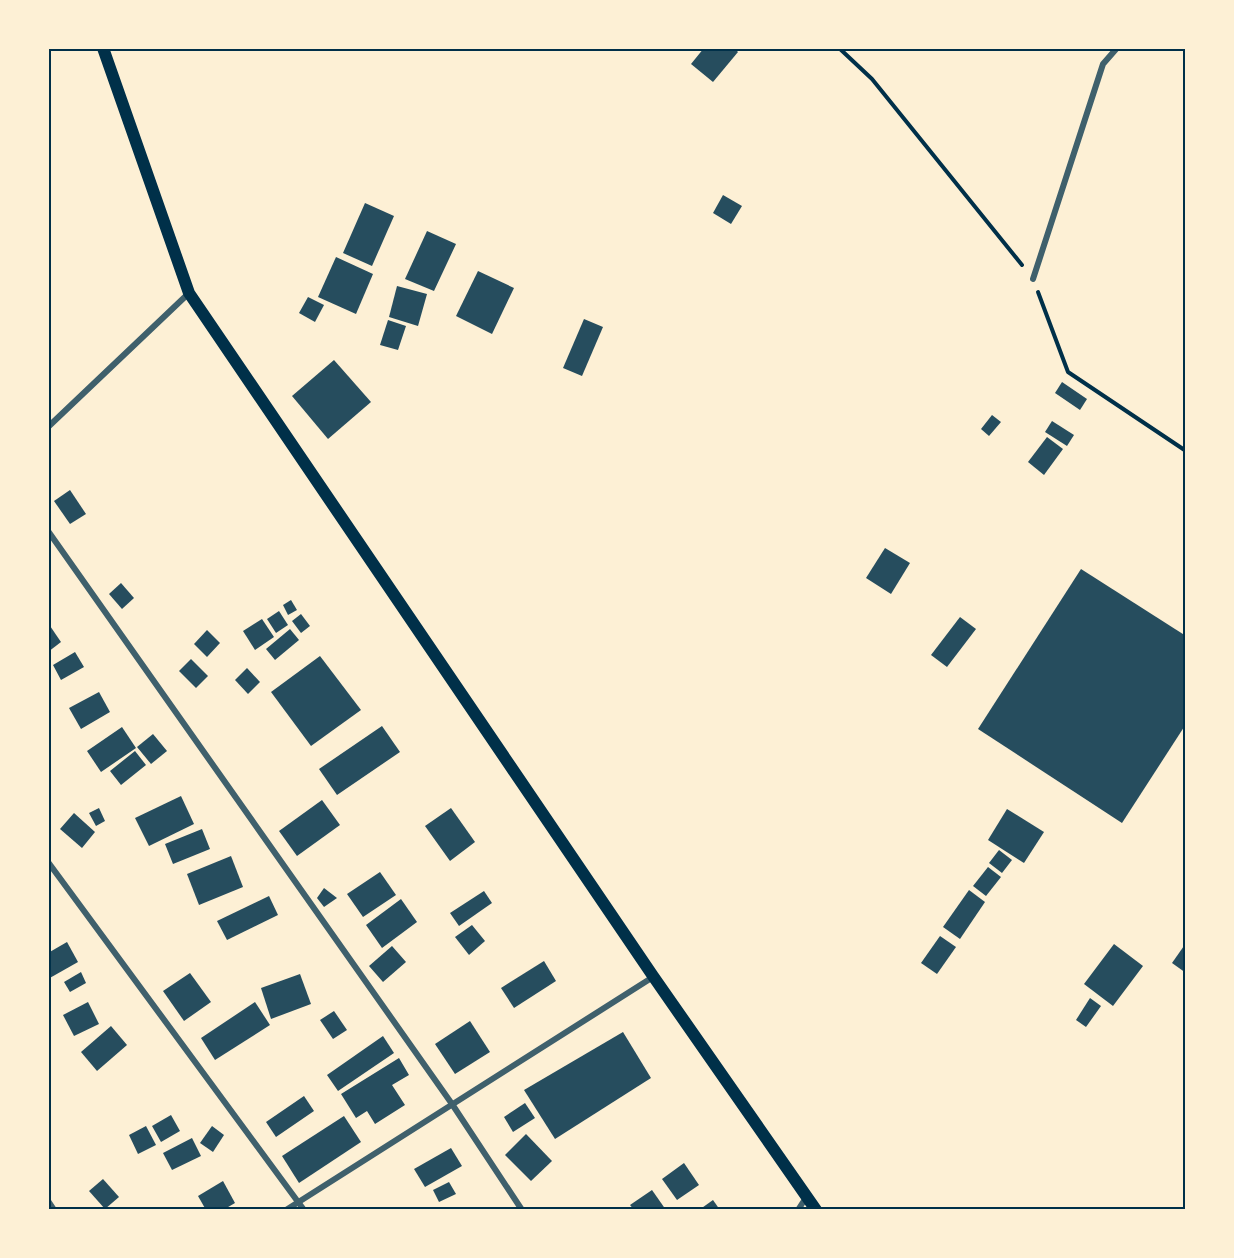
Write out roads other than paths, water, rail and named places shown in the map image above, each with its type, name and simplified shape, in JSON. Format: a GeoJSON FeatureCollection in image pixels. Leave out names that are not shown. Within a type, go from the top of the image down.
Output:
{"type":"FeatureCollection","features":[{"type":"Feature","properties":{"kind":"main road"},"geometry":{"type":"LineString","coordinates":[[104,48],[189,293],[653,976],[816,1210]]}},
{"type":"Feature","properties":{"kind":"street"},"geometry":{"type":"LineString","coordinates":[[1033,279],[1103,64],[1117,48]]}},
{"type":"Feature","properties":{"kind":"street"},"geometry":{"type":"LineString","coordinates":[[48,427],[189,293]]}},
{"type":"Feature","properties":{"kind":"street"},"geometry":{"type":"LineString","coordinates":[[48,531],[452,1104],[522,1210]]}},
{"type":"Feature","properties":{"kind":"street"},"geometry":{"type":"LineString","coordinates":[[48,862],[304,1210]]}},
{"type":"Feature","properties":{"kind":"street"},"geometry":{"type":"LineString","coordinates":[[286,1210],[653,976]]}},
{"type":"Feature","properties":{"kind":"street"},"geometry":{"type":"LineString","coordinates":[[798,1210],[808,1196]]}},
{"type":"Feature","properties":{"kind":"street"},"geometry":{"type":"LineString","coordinates":[[48,1202],[54,1210]]}}]}
